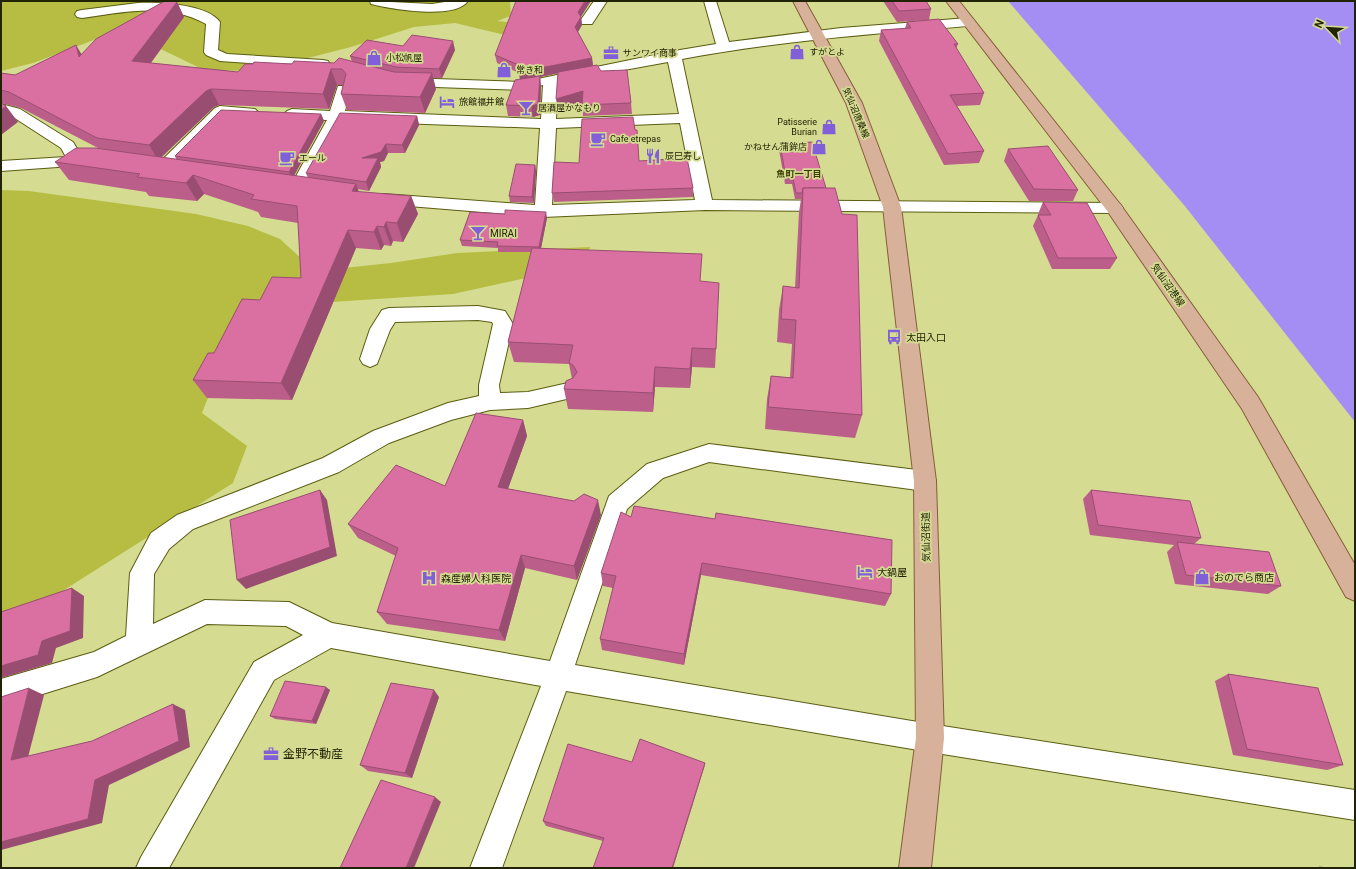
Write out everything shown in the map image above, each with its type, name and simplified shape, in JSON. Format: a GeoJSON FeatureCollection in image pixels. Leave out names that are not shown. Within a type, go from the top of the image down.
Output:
{"type":"FeatureCollection","features":[{"type":"Feature","properties":{"kind":"main road","name":"気仙沼唐桑線"},"geometry":{"type":"LineString","coordinates":[[799,1],[854,103],[892,207]]}},
{"type":"Feature","properties":{"kind":"main road","name":"気仙沼港線"},"geometry":{"type":"LineString","coordinates":[[952,1],[1114,208],[1250,402],[1355,589]]}},
{"type":"Feature","properties":{"kind":"main road","name":"気仙沼街道"},"geometry":{"type":"LineString","coordinates":[[892,207],[925,480],[930,738],[915,868]]}},
{"type":"Feature","properties":{"kind":"street"},"geometry":{"type":"LineString","coordinates":[[376,1],[440,8],[456,5],[462,1]]}},
{"type":"Feature","properties":{"kind":"street"},"geometry":{"type":"LineString","coordinates":[[587,21],[601,1]]}},
{"type":"Feature","properties":{"kind":"street"},"geometry":{"type":"LineString","coordinates":[[710,1],[724,47]]}},
{"type":"Feature","properties":{"kind":"street"},"geometry":{"type":"LineString","coordinates":[[82,14],[134,8],[160,7],[193,12],[213,22],[211,52],[225,58],[337,66]]}},
{"type":"Feature","properties":{"kind":"street"},"geometry":{"type":"LineString","coordinates":[[392,80],[523,86],[551,79],[724,47],[817,34],[968,22]]}},
{"type":"Feature","properties":{"kind":"street"},"geometry":{"type":"LineString","coordinates":[[674,56],[705,205]]}},
{"type":"Feature","properties":{"kind":"street"},"geometry":{"type":"LineString","coordinates":[[543,211],[551,79]]}},
{"type":"Feature","properties":{"kind":"street"},"geometry":{"type":"LineString","coordinates":[[298,187],[337,116],[343,89]]}},
{"type":"Feature","properties":{"kind":"street"},"geometry":{"type":"LineString","coordinates":[[1,109],[15,112],[67,144],[76,160]]}},
{"type":"Feature","properties":{"kind":"street"},"geometry":{"type":"LineString","coordinates":[[186,170],[157,166],[220,111],[548,124],[687,118]]}},
{"type":"Feature","properties":{"kind":"street"},"geometry":{"type":"LineString","coordinates":[[1,166],[76,160],[102,160]]}},
{"type":"Feature","properties":{"kind":"street"},"geometry":{"type":"LineString","coordinates":[[367,197],[543,211],[705,205],[1114,208]]}},
{"type":"Feature","properties":{"kind":"street"},"geometry":{"type":"LineString","coordinates":[[370,359],[380,329],[389,315],[478,313],[498,316],[503,324],[489,385],[490,402]]}},
{"type":"Feature","properties":{"kind":"street"},"geometry":{"type":"LineString","coordinates":[[139,644],[142,573],[160,541],[185,522],[331,465],[381,437],[448,412],[490,402],[528,400],[568,391]]}},
{"type":"Feature","properties":{"kind":"street"},"geometry":{"type":"LineString","coordinates":[[486,868],[558,676],[617,503],[655,471],[709,452],[925,480]]}},
{"type":"Feature","properties":{"kind":"street"},"geometry":{"type":"LineString","coordinates":[[1,693],[97,664],[205,612],[289,614],[329,635],[558,676],[930,738],[1355,806]]}},
{"type":"Feature","properties":{"kind":"street"},"geometry":{"type":"LineString","coordinates":[[152,868],[264,671],[329,635]]}},
{"type":"Feature","properties":{"kind":"green space"},"geometry":{"type":"Polygon","coordinates":[[[1,1],[510,1],[511,16],[497,21],[519,23],[517,38],[455,23],[414,27],[351,47],[257,71],[204,70],[138,38],[107,35],[33,63],[1,71],[1,1]]]}},
{"type":"Feature","properties":{"kind":"green space"},"geometry":{"type":"Polygon","coordinates":[[[1,190],[29,191],[196,214],[248,226],[280,239],[315,271],[391,263],[457,253],[590,247],[585,265],[453,294],[317,303],[211,390],[202,413],[247,446],[233,483],[53,597],[1,614],[1,190]]]}},
{"type":"Feature","properties":{"kind":"shaded area"},"geometry":{"type":"Polygon","coordinates":[[[1008,1],[1355,1],[1355,422],[1184,205],[1008,1]]]}},
{"type":"Feature","properties":{"kind":"building"},"geometry":{"type":"Polygon","coordinates":[[[165,1],[177,2],[132,61],[238,72],[245,64],[253,64],[254,62],[292,64],[294,61],[334,63],[339,58],[394,72],[432,73],[420,97],[341,94],[346,74],[342,69],[331,69],[323,94],[211,89],[206,91],[149,145],[97,138],[9,92],[1,90],[1,73],[15,75],[76,45],[79,57],[96,39],[165,1]]]}},
{"type":"Feature","properties":{"kind":"building"},"geometry":{"type":"Polygon","coordinates":[[[516,1],[585,1],[578,12],[581,17],[575,27],[592,58],[519,72],[521,66],[495,55],[516,1]]]}},
{"type":"Feature","properties":{"kind":"building"},"geometry":{"type":"Polygon","coordinates":[[[892,1],[926,1],[931,9],[899,11],[892,1]]]}},
{"type":"Feature","properties":{"kind":"building"},"geometry":{"type":"Polygon","coordinates":[[[939,19],[958,44],[954,44],[984,93],[950,95],[984,151],[948,154],[881,30],[911,28],[907,22],[939,19]]]}},
{"type":"Feature","properties":{"kind":"building"},"geometry":{"type":"Polygon","coordinates":[[[412,35],[453,41],[439,69],[396,67],[350,56],[367,40],[403,46],[412,35]]]}},
{"type":"Feature","properties":{"kind":"building"},"geometry":{"type":"Polygon","coordinates":[[[597,65],[601,71],[627,70],[631,103],[582,105],[583,91],[556,99],[558,72],[597,65]]]}},
{"type":"Feature","properties":{"kind":"building"},"geometry":{"type":"Polygon","coordinates":[[[540,76],[538,104],[531,106],[506,105],[515,80],[540,76]]]}},
{"type":"Feature","properties":{"kind":"building"},"geometry":{"type":"Polygon","coordinates":[[[1,103],[6,106],[1,110],[1,103]]]}},
{"type":"Feature","properties":{"kind":"building"},"geometry":{"type":"Polygon","coordinates":[[[221,110],[321,114],[289,172],[175,156],[221,110]]]}},
{"type":"Feature","properties":{"kind":"building"},"geometry":{"type":"Polygon","coordinates":[[[340,113],[417,116],[402,145],[386,144],[381,152],[362,158],[378,158],[366,182],[306,173],[340,113]]]}},
{"type":"Feature","properties":{"kind":"building"},"geometry":{"type":"Polygon","coordinates":[[[633,117],[635,130],[637,130],[639,161],[687,158],[693,188],[552,193],[554,162],[579,163],[582,119],[633,117]]]}},
{"type":"Feature","properties":{"kind":"building"},"geometry":{"type":"Polygon","coordinates":[[[812,142],[826,188],[803,188],[802,193],[796,193],[793,178],[786,178],[780,144],[812,142]]]}},
{"type":"Feature","properties":{"kind":"building"},"geometry":{"type":"Polygon","coordinates":[[[1048,146],[1078,190],[1034,189],[1008,149],[1048,146]]]}},
{"type":"Feature","properties":{"kind":"building"},"geometry":{"type":"Polygon","coordinates":[[[76,148],[95,148],[356,184],[352,191],[411,196],[397,223],[386,222],[384,227],[377,226],[374,232],[348,230],[281,383],[193,380],[208,353],[214,353],[242,299],[260,300],[272,277],[301,278],[297,206],[251,199],[254,195],[193,175],[186,183],[137,177],[140,174],[55,162],[76,148]]]}},
{"type":"Feature","properties":{"kind":"building"},"geometry":{"type":"Polygon","coordinates":[[[516,164],[535,165],[532,197],[509,196],[516,164]]]}},
{"type":"Feature","properties":{"kind":"building"},"geometry":{"type":"Polygon","coordinates":[[[803,188],[835,188],[842,214],[857,215],[862,415],[768,407],[771,376],[793,378],[796,320],[781,319],[783,286],[799,288],[803,188]]]}},
{"type":"Feature","properties":{"kind":"building"},"geometry":{"type":"Polygon","coordinates":[[[1043,202],[1087,203],[1117,258],[1058,258],[1038,215],[1051,215],[1043,202]]]}},
{"type":"Feature","properties":{"kind":"building"},"geometry":{"type":"Polygon","coordinates":[[[505,210],[546,212],[539,247],[497,246],[498,242],[460,240],[470,212],[505,214],[505,210]]]}},
{"type":"Feature","properties":{"kind":"building"},"geometry":{"type":"Polygon","coordinates":[[[532,248],[702,254],[700,281],[719,283],[716,349],[692,348],[690,369],[655,367],[653,393],[564,389],[566,381],[573,378],[577,372],[573,365],[569,363],[573,345],[508,342],[532,248]]]}},
{"type":"Feature","properties":{"kind":"building"},"geometry":{"type":"Polygon","coordinates":[[[476,413],[523,420],[498,487],[574,501],[584,494],[598,500],[574,566],[521,555],[499,630],[377,612],[398,548],[348,524],[396,465],[445,486],[476,413]]]}},
{"type":"Feature","properties":{"kind":"building"},"geometry":{"type":"Polygon","coordinates":[[[320,490],[330,547],[237,580],[230,520],[320,490]]]}},
{"type":"Feature","properties":{"kind":"building"},"geometry":{"type":"Polygon","coordinates":[[[1091,490],[1190,501],[1201,538],[1098,525],[1091,490]]]}},
{"type":"Feature","properties":{"kind":"building"},"geometry":{"type":"Polygon","coordinates":[[[634,506],[715,519],[716,513],[892,540],[891,594],[702,563],[684,654],[600,639],[616,576],[601,573],[621,512],[631,517],[634,506]]]}},
{"type":"Feature","properties":{"kind":"building"},"geometry":{"type":"Polygon","coordinates":[[[1177,542],[1269,552],[1281,586],[1186,575],[1177,542]]]}},
{"type":"Feature","properties":{"kind":"building"},"geometry":{"type":"Polygon","coordinates":[[[72,588],[70,631],[42,641],[38,655],[1,666],[1,612],[72,588]]]}},
{"type":"Feature","properties":{"kind":"building"},"geometry":{"type":"Polygon","coordinates":[[[1228,674],[1318,688],[1343,765],[1247,749],[1228,674]]]}},
{"type":"Feature","properties":{"kind":"building"},"geometry":{"type":"Polygon","coordinates":[[[285,681],[326,687],[312,721],[270,716],[285,681]]]}},
{"type":"Feature","properties":{"kind":"building"},"geometry":{"type":"Polygon","coordinates":[[[391,683],[434,690],[405,773],[360,765],[391,683]]]}},
{"type":"Feature","properties":{"kind":"building"},"geometry":{"type":"Polygon","coordinates":[[[29,688],[11,760],[92,741],[173,704],[179,741],[95,780],[88,819],[1,842],[1,697],[29,688]]]}},
{"type":"Feature","properties":{"kind":"building"},"geometry":{"type":"Polygon","coordinates":[[[640,739],[705,763],[672,868],[593,868],[604,838],[543,821],[568,744],[632,762],[640,739]]]}},
{"type":"Feature","properties":{"kind":"building"},"geometry":{"type":"Polygon","coordinates":[[[381,780],[435,797],[406,868],[340,868],[381,780]]]}},
{"type":"Feature","properties":{"kind":"place","name":"すがとよ"},"geometry":{"type":"Point","coordinates":[797,52]}},
{"type":"Feature","properties":{"kind":"place","name":"サンワイ商事"},"geometry":{"type":"Point","coordinates":[611,53]}},
{"type":"Feature","properties":{"kind":"place","name":"小松帆屋"},"geometry":{"type":"Point","coordinates":[374,58]}},
{"type":"Feature","properties":{"kind":"place","name":"常き和"},"geometry":{"type":"Point","coordinates":[504,70]}},
{"type":"Feature","properties":{"kind":"place","name":"旅館福井館"},"geometry":{"type":"Point","coordinates":[447,102]}},
{"type":"Feature","properties":{"kind":"place","name":"居酒屋かなもり"},"geometry":{"type":"Point","coordinates":[526,108]}},
{"type":"Feature","properties":{"kind":"place","name":"Patisserie Burian"},"geometry":{"type":"Point","coordinates":[829,127]}},
{"type":"Feature","properties":{"kind":"place","name":"Cafe etrepas"},"geometry":{"type":"Point","coordinates":[598,139]}},
{"type":"Feature","properties":{"kind":"place","name":"かねせん蒲鉾店"},"geometry":{"type":"Point","coordinates":[819,147]}},
{"type":"Feature","properties":{"kind":"place","name":"辰巳寿し"},"geometry":{"type":"Point","coordinates":[653,156]}},
{"type":"Feature","properties":{"kind":"place","name":"エール"},"geometry":{"type":"Point","coordinates":[287,158]}},
{"type":"Feature","properties":{"kind":"place","name":"MIRAI"},"geometry":{"type":"Point","coordinates":[478,233]}},
{"type":"Feature","properties":{"kind":"place","name":"太田入口"},"geometry":{"type":"Point","coordinates":[894,337]}},
{"type":"Feature","properties":{"kind":"place","name":"大鍋屋"},"geometry":{"type":"Point","coordinates":[865,572]}},
{"type":"Feature","properties":{"kind":"place","name":"おのでら商店"},"geometry":{"type":"Point","coordinates":[1202,577]}},
{"type":"Feature","properties":{"kind":"place","name":"森産婦人科医院"},"geometry":{"type":"Point","coordinates":[429,578]}},
{"type":"Feature","properties":{"kind":"place","name":"金野不動産"},"geometry":{"type":"Point","coordinates":[271,754]}},
{"type":"Feature","properties":{"kind":"district","name":"魚町一丁目"},"geometry":{"type":"Point","coordinates":[799,174]}}]}
